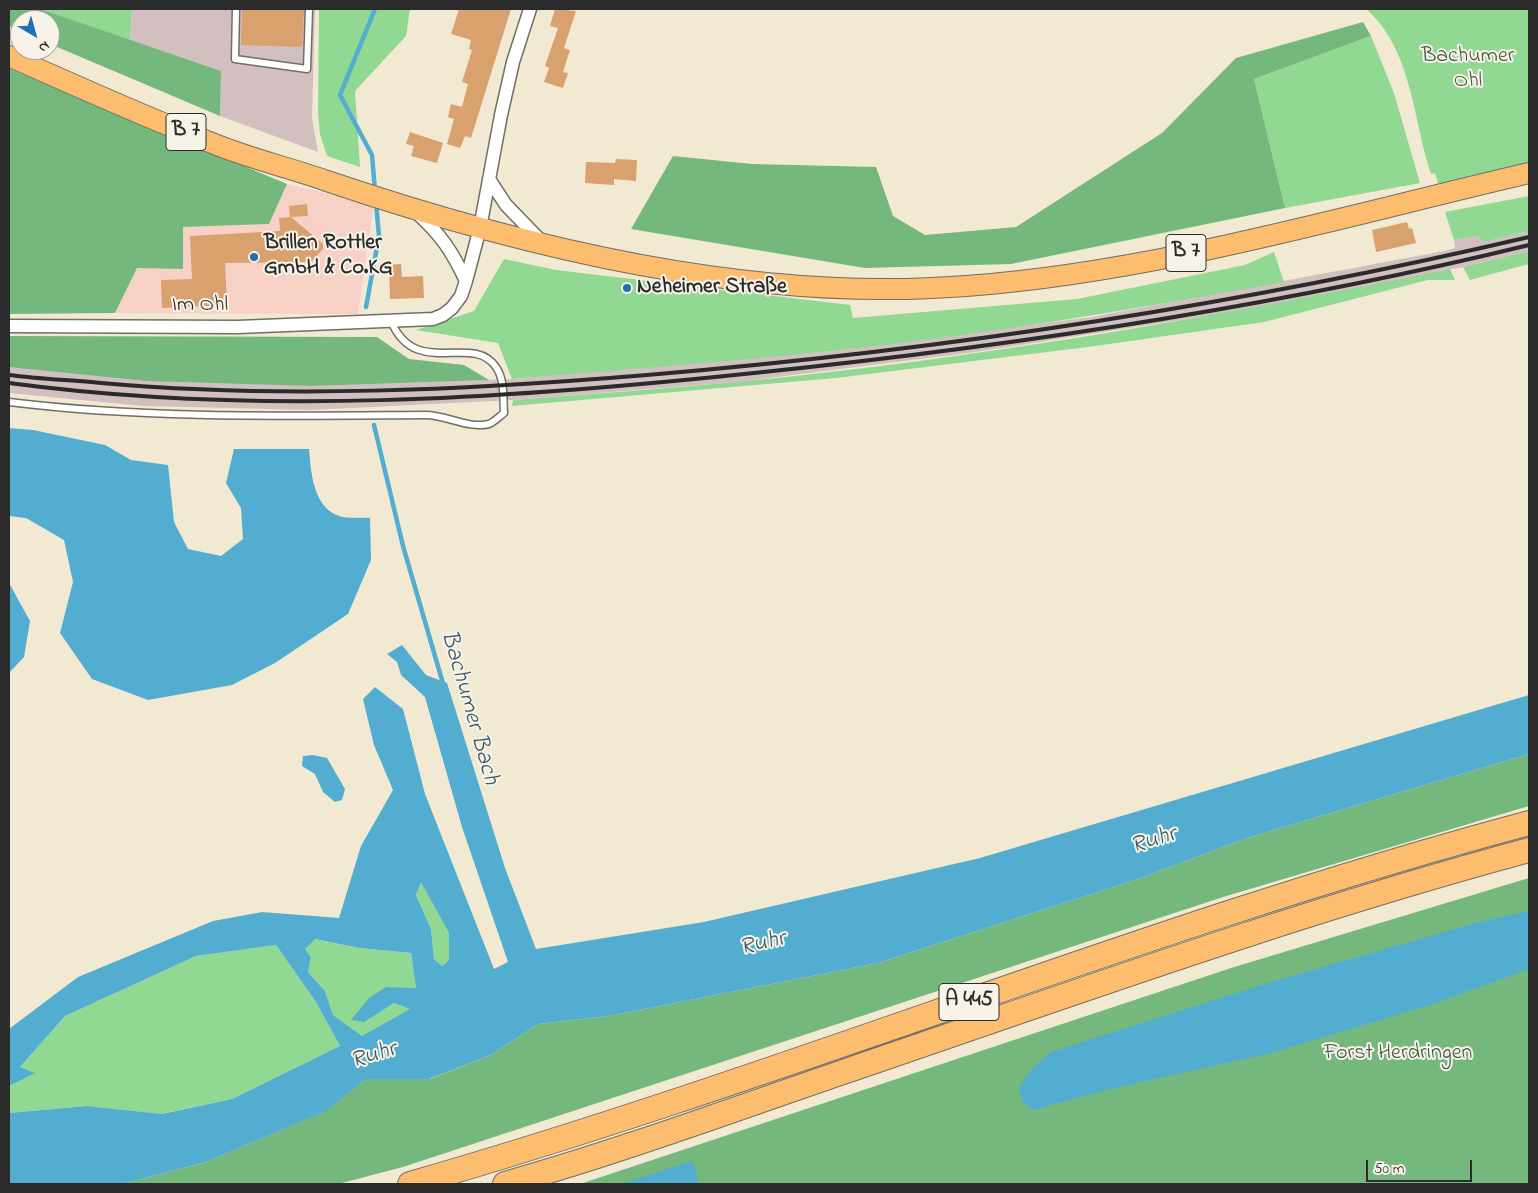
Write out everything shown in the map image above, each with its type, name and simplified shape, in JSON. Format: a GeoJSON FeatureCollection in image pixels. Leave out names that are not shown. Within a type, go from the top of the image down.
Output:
{"type":"FeatureCollection","features":[{"type":"Feature","properties":{"kind":"highway","name":"A 445"},"geometry":{"type":"LineString","coordinates":[[410,1184],[598,1128],[1302,890],[1459,842],[1529,823]]}},
{"type":"Feature","properties":{"kind":"highway","name":"A 445"},"geometry":{"type":"LineString","coordinates":[[505,1184],[770,1098],[1309,916],[1529,850]]}},
{"type":"Feature","properties":{"kind":"main road","name":"B 7"},"geometry":{"type":"LineString","coordinates":[[9,56],[216,145],[412,208],[480,228],[633,264],[783,284],[855,288],[961,287],[1044,279],[1205,250],[1529,173]]}},
{"type":"Feature","properties":{"kind":"street"},"geometry":{"type":"LineString","coordinates":[[391,321],[433,319],[443,315],[461,296],[480,228],[505,97],[530,9]]}},
{"type":"Feature","properties":{"kind":"street"},"geometry":{"type":"LineString","coordinates":[[489,179],[506,205],[543,243]]}},
{"type":"Feature","properties":{"kind":"street"},"geometry":{"type":"LineString","coordinates":[[412,208],[439,233],[452,250],[466,281]]}},
{"type":"Feature","properties":{"kind":"street","name":"Im Ohl"},"geometry":{"type":"LineString","coordinates":[[9,326],[231,327],[391,321]]}},
{"type":"Feature","properties":{"kind":"lane"},"geometry":{"type":"LineString","coordinates":[[236,9],[235,59],[307,69],[309,9]]}},
{"type":"Feature","properties":{"kind":"lane"},"geometry":{"type":"LineString","coordinates":[[9,402],[142,414],[219,417],[429,415],[472,424],[490,424],[504,412],[503,386],[497,368],[490,360],[467,353],[412,349],[403,342],[391,321]]}},
{"type":"Feature","properties":{"kind":"shaded area"},"geometry":{"type":"Polygon","coordinates":[[[132,9],[315,9],[312,119],[318,152],[220,116],[221,71],[130,41],[132,9]]]}},
{"type":"Feature","properties":{"kind":"shaded area"},"geometry":{"type":"Polygon","coordinates":[[[287,184],[374,204],[358,314],[115,313],[137,268],[183,227],[269,224],[287,184]]]}},
{"type":"Feature","properties":{"kind":"shaded area"},"geometry":{"type":"Polygon","coordinates":[[[1529,231],[1529,251],[1463,267],[1263,307],[976,352],[737,382],[513,400],[311,410],[143,406],[9,393],[9,367],[313,386],[512,379],[833,351],[1091,317],[1444,251],[1455,248],[1454,240],[1477,236],[1484,242],[1529,231]]]}},
{"type":"Feature","properties":{"kind":"green space"},"geometry":{"type":"Polygon","coordinates":[[[9,9],[43,10],[10,10],[9,26],[9,9]]]}},
{"type":"Feature","properties":{"kind":"green space"},"geometry":{"type":"Polygon","coordinates":[[[40,9],[132,9],[130,41],[60,16],[60,10],[40,9]]]}},
{"type":"Feature","properties":{"kind":"green space"},"geometry":{"type":"Polygon","coordinates":[[[319,9],[410,9],[406,36],[355,91],[360,167],[327,156],[320,134],[318,113],[319,9]]]}},
{"type":"Feature","properties":{"kind":"green space","name":"Bachumer Ohl"},"geometry":{"type":"Polygon","coordinates":[[[1366,9],[1529,9],[1529,163],[1438,184],[1435,173],[1431,174],[1402,64],[1393,44],[1381,25],[1366,9]]]}},
{"type":"Feature","properties":{"kind":"green space"},"geometry":{"type":"Polygon","coordinates":[[[60,16],[221,71],[220,116],[60,48],[60,16]]]}},
{"type":"Feature","properties":{"kind":"green space"},"geometry":{"type":"Polygon","coordinates":[[[1363,22],[1371,36],[1254,79],[1285,208],[1011,264],[865,268],[631,229],[673,156],[752,164],[876,167],[893,216],[925,235],[1016,227],[1162,133],[1236,58],[1363,22]]]}},
{"type":"Feature","properties":{"kind":"green space"},"geometry":{"type":"Polygon","coordinates":[[[1371,36],[1394,93],[1420,183],[1285,208],[1254,79],[1371,36]]]}},
{"type":"Feature","properties":{"kind":"green space"},"geometry":{"type":"Polygon","coordinates":[[[9,68],[287,184],[269,224],[183,227],[183,269],[137,268],[115,313],[9,314],[9,68]]]}},
{"type":"Feature","properties":{"kind":"green space"},"geometry":{"type":"Polygon","coordinates":[[[1529,196],[1529,231],[1484,242],[1477,236],[1454,240],[1445,212],[1529,196]]]}},
{"type":"Feature","properties":{"kind":"green space"},"geometry":{"type":"Polygon","coordinates":[[[1529,251],[1529,264],[1470,280],[1463,267],[1529,251]]]}},
{"type":"Feature","properties":{"kind":"green space"},"geometry":{"type":"Polygon","coordinates":[[[1274,252],[1284,282],[1002,329],[889,345],[752,359],[512,379],[498,343],[416,330],[474,311],[504,259],[556,270],[850,305],[853,318],[1077,299],[1245,265],[1274,252]]]}},
{"type":"Feature","properties":{"kind":"green space"},"geometry":{"type":"Polygon","coordinates":[[[1450,269],[1455,280],[1428,280],[1264,322],[1088,347],[836,378],[512,406],[513,400],[826,373],[1005,349],[1273,304],[1450,269]]]}},
{"type":"Feature","properties":{"kind":"green space"},"geometry":{"type":"Polygon","coordinates":[[[9,336],[377,337],[409,359],[464,365],[489,380],[313,386],[147,381],[9,367],[9,336]]]}},
{"type":"Feature","properties":{"kind":"green space"},"geometry":{"type":"Polygon","coordinates":[[[1529,754],[1529,806],[1223,897],[403,1167],[338,1184],[122,1184],[206,1162],[325,1111],[366,1079],[430,1079],[491,1055],[538,1024],[609,1016],[878,963],[1138,879],[1247,838],[1529,754]]]}},
{"type":"Feature","properties":{"kind":"green space","name":"Forst Herdringen"},"geometry":{"type":"Polygon","coordinates":[[[1529,878],[1529,1184],[580,1184],[1231,968],[1529,878]]]}},
{"type":"Feature","properties":{"kind":"green space"},"geometry":{"type":"Polygon","coordinates":[[[421,881],[449,933],[449,960],[442,966],[434,959],[431,929],[416,895],[421,881]]]}},
{"type":"Feature","properties":{"kind":"green space"},"geometry":{"type":"Polygon","coordinates":[[[314,939],[359,948],[411,953],[416,988],[364,1022],[394,1003],[411,1009],[362,1036],[333,1015],[325,991],[308,972],[311,957],[305,949],[314,939]]]}},
{"type":"Feature","properties":{"kind":"green space"},"geometry":{"type":"Polygon","coordinates":[[[276,945],[316,1002],[340,1046],[232,1099],[161,1114],[87,1106],[9,1113],[9,1086],[34,1073],[20,1067],[65,1016],[196,956],[276,945]]]}},
{"type":"Feature","properties":{"kind":"green space"},"geometry":{"type":"Polygon","coordinates":[[[87,1158],[133,1159],[100,1174],[78,1173],[87,1158]]]}},
{"type":"Feature","properties":{"kind":"water"},"geometry":{"type":"Polygon","coordinates":[[[9,428],[33,430],[105,445],[131,460],[168,465],[174,522],[188,549],[221,556],[243,539],[241,508],[226,483],[234,449],[309,449],[315,488],[324,505],[339,516],[370,518],[371,560],[348,614],[275,663],[232,685],[148,700],[92,679],[60,633],[73,582],[64,540],[26,518],[9,516],[9,428]]]}},
{"type":"Feature","properties":{"kind":"water"},"geometry":{"type":"Polygon","coordinates":[[[9,583],[30,621],[24,657],[9,673],[9,583]]]}},
{"type":"Feature","properties":{"kind":"water"},"geometry":{"type":"Polygon","coordinates":[[[402,645],[426,675],[447,683],[505,868],[536,949],[704,922],[980,858],[1529,695],[1529,754],[1247,838],[1138,879],[878,963],[609,1016],[538,1024],[491,1055],[429,1079],[366,1079],[326,1111],[206,1162],[122,1184],[9,1184],[9,1113],[87,1106],[162,1114],[232,1099],[340,1046],[316,1002],[276,945],[196,956],[65,1016],[20,1067],[35,1073],[9,1086],[9,1029],[78,977],[213,921],[262,912],[339,918],[361,846],[393,790],[374,745],[363,699],[375,687],[403,709],[425,794],[494,969],[508,962],[462,827],[425,697],[401,675],[397,662],[387,654],[402,645]],[[421,882],[416,895],[431,929],[434,959],[442,966],[449,960],[449,933],[421,882]],[[315,939],[305,949],[311,957],[308,972],[325,991],[333,1015],[362,1036],[410,1009],[394,1003],[364,1022],[351,1020],[369,998],[386,987],[416,988],[411,953],[359,948],[315,939]],[[88,1158],[79,1173],[100,1174],[132,1160],[88,1158]]]}},
{"type":"Feature","properties":{"kind":"water"},"geometry":{"type":"Polygon","coordinates":[[[313,755],[327,758],[345,789],[342,800],[335,802],[323,792],[315,774],[302,766],[303,756],[313,755]]]}},
{"type":"Feature","properties":{"kind":"water"},"geometry":{"type":"Polygon","coordinates":[[[1529,911],[1529,969],[1433,1004],[1271,1053],[1106,1090],[1033,1110],[1023,1103],[1019,1087],[1030,1071],[1051,1052],[1271,982],[1479,922],[1529,911]]]}},
{"type":"Feature","properties":{"kind":"water"},"geometry":{"type":"Polygon","coordinates":[[[692,1161],[700,1184],[621,1184],[692,1161]]]}},
{"type":"Feature","properties":{"kind":"building"},"geometry":{"type":"Polygon","coordinates":[[[242,9],[304,9],[302,47],[241,45],[242,9]]]}},
{"type":"Feature","properties":{"kind":"building"},"geometry":{"type":"Polygon","coordinates":[[[459,9],[511,9],[471,138],[465,136],[460,148],[447,144],[454,119],[448,117],[451,104],[462,107],[468,84],[462,82],[472,50],[469,49],[471,40],[451,34],[459,9]]]}},
{"type":"Feature","properties":{"kind":"building"},"geometry":{"type":"Polygon","coordinates":[[[555,9],[576,11],[564,48],[570,50],[563,72],[568,73],[563,88],[544,82],[549,68],[545,66],[558,28],[550,26],[555,9]]]}},
{"type":"Feature","properties":{"kind":"building"},"geometry":{"type":"Polygon","coordinates":[[[410,132],[443,143],[437,163],[411,156],[414,146],[406,144],[410,132]]]}},
{"type":"Feature","properties":{"kind":"building"},"geometry":{"type":"Polygon","coordinates":[[[616,159],[637,160],[636,181],[614,179],[614,185],[585,183],[586,162],[615,163],[616,159]]]}},
{"type":"Feature","properties":{"kind":"building","name":"Brillen Rottler GmbH & Co.KG"},"geometry":{"type":"Polygon","coordinates":[[[307,204],[308,216],[291,217],[323,244],[323,249],[311,262],[225,263],[227,305],[162,308],[161,280],[192,279],[190,236],[280,231],[279,218],[290,217],[289,206],[307,204]]]}},
{"type":"Feature","properties":{"kind":"building"},"geometry":{"type":"Polygon","coordinates":[[[1407,222],[1409,229],[1412,228],[1416,243],[1376,252],[1372,230],[1407,222]]]}},
{"type":"Feature","properties":{"kind":"building"},"geometry":{"type":"Polygon","coordinates":[[[401,264],[402,277],[423,276],[424,298],[390,299],[389,265],[401,264]]]}},
{"type":"Feature","properties":{"kind":"waterway","name":"Bachumer Bach"},"geometry":{"type":"LineString","coordinates":[[375,9],[340,95],[372,155],[375,191]]}},
{"type":"Feature","properties":{"kind":"waterway","name":"Bachumer Bach"},"geometry":{"type":"LineString","coordinates":[[366,307],[379,236],[376,203]]}},
{"type":"Feature","properties":{"kind":"waterway","name":"Bachumer Bach"},"geometry":{"type":"LineString","coordinates":[[374,425],[403,546],[444,687]]}},
{"type":"Feature","properties":{"kind":"waterway","name":"Ruhr"},"geometry":{"type":"LineString","coordinates":[[9,1166],[101,1170],[150,1158]]}},
{"type":"Feature","properties":{"kind":"railway"},"geometry":{"type":"LineString","coordinates":[[9,375],[169,388],[238,391],[374,391],[510,385],[758,365],[980,338],[1201,304],[1311,284],[1529,237]]}},
{"type":"Feature","properties":{"kind":"railway"},"geometry":{"type":"LineString","coordinates":[[9,383],[102,393],[195,399],[288,401],[382,400],[475,396],[661,382],[949,350],[1144,322],[1241,306],[1337,287],[1529,245]]}},
{"type":"Feature","properties":{"kind":"place","name":"Brillen Rottler GmbH & Co.KG"},"geometry":{"type":"Point","coordinates":[254,257]}},
{"type":"Feature","properties":{"kind":"place","name":"Neheimer Straße"},"geometry":{"type":"Point","coordinates":[627,288]}}]}
